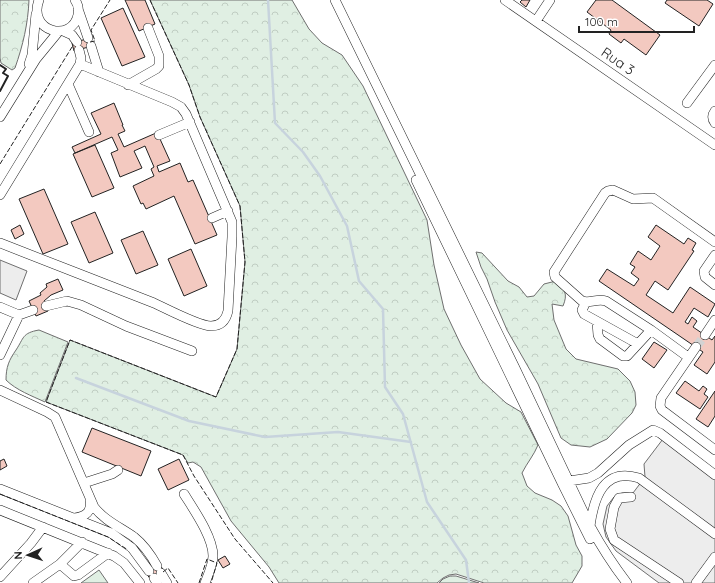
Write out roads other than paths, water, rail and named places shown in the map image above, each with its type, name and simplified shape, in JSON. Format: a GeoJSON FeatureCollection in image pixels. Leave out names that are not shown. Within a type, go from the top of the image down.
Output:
{"type":"FeatureCollection","features":[{"type":"Feature","properties":{"kind":"street"},"geometry":{"type":"LineString","coordinates":[[26,73],[32,55],[36,13],[39,0]]}},
{"type":"Feature","properties":{"kind":"street"},"geometry":{"type":"LineString","coordinates":[[329,0],[566,483],[602,549],[627,583]]}},
{"type":"Feature","properties":{"kind":"street"},"geometry":{"type":"LineString","coordinates":[[335,0],[566,483],[597,551],[619,583]]}},
{"type":"Feature","properties":{"kind":"street","name":"Rua 3"},"geometry":{"type":"LineString","coordinates":[[505,0],[715,145]]}},
{"type":"Feature","properties":{"kind":"street"},"geometry":{"type":"LineString","coordinates":[[536,21],[550,0]]}},
{"type":"Feature","properties":{"kind":"street"},"geometry":{"type":"LineString","coordinates":[[0,117],[36,59],[61,31],[70,28],[74,23],[78,16],[77,3]]}},
{"type":"Feature","properties":{"kind":"street"},"geometry":{"type":"LineString","coordinates":[[77,3],[99,72]]}},
{"type":"Feature","properties":{"kind":"street"},"geometry":{"type":"LineString","coordinates":[[0,195],[80,64],[81,58],[78,46],[72,35],[46,28],[39,22],[36,13]]}},
{"type":"Feature","properties":{"kind":"street"},"geometry":{"type":"LineString","coordinates":[[128,85],[159,66],[159,56],[148,28]]}},
{"type":"Feature","properties":{"kind":"street"},"geometry":{"type":"LineString","coordinates":[[0,243],[201,323],[216,326],[224,321],[228,311],[232,222],[186,114],[181,107],[80,64]]}},
{"type":"Feature","properties":{"kind":"street"},"geometry":{"type":"LineString","coordinates":[[687,103],[715,65]]}},
{"type":"Feature","properties":{"kind":"street"},"geometry":{"type":"LineString","coordinates":[[68,84],[89,132]]}},
{"type":"Feature","properties":{"kind":"street"},"geometry":{"type":"LineString","coordinates":[[715,111],[713,114],[715,123]]}},
{"type":"Feature","properties":{"kind":"street"},"geometry":{"type":"LineString","coordinates":[[159,135],[190,122]]}},
{"type":"Feature","properties":{"kind":"street"},"geometry":{"type":"LineString","coordinates":[[688,357],[651,330],[606,301],[600,299],[586,302],[582,301],[555,277],[554,272],[608,191],[613,190],[637,200],[654,198],[715,242]]}},
{"type":"Feature","properties":{"kind":"street"},"geometry":{"type":"LineString","coordinates":[[212,218],[228,211]]}},
{"type":"Feature","properties":{"kind":"street"},"geometry":{"type":"LineString","coordinates":[[715,254],[704,271],[705,277],[715,284]]}},
{"type":"Feature","properties":{"kind":"street"},"geometry":{"type":"LineString","coordinates":[[46,306],[67,301],[81,305],[126,326],[192,351]]}},
{"type":"Feature","properties":{"kind":"street"},"geometry":{"type":"LineString","coordinates":[[586,302],[582,310],[583,312],[597,322],[638,344]]}},
{"type":"Feature","properties":{"kind":"street"},"geometry":{"type":"LineString","coordinates":[[0,307],[19,315],[33,310]]}},
{"type":"Feature","properties":{"kind":"street"},"geometry":{"type":"LineString","coordinates":[[0,355],[19,315]]}},
{"type":"Feature","properties":{"kind":"street"},"geometry":{"type":"LineString","coordinates":[[705,335],[715,320]]}},
{"type":"Feature","properties":{"kind":"street"},"geometry":{"type":"LineString","coordinates":[[597,322],[598,335],[600,339],[623,356],[627,356],[651,330]]}},
{"type":"Feature","properties":{"kind":"street"},"geometry":{"type":"LineString","coordinates":[[696,347],[661,398],[660,406],[662,410],[715,450]]}},
{"type":"Feature","properties":{"kind":"street"},"geometry":{"type":"LineString","coordinates":[[0,390],[55,417],[94,507],[103,518],[134,538],[150,554],[156,574]]}},
{"type":"Feature","properties":{"kind":"street"},"geometry":{"type":"LineString","coordinates":[[566,483],[589,478],[598,473],[635,441],[653,430],[660,433],[715,476]]}},
{"type":"Feature","properties":{"kind":"street"},"geometry":{"type":"LineString","coordinates":[[84,483],[112,474],[118,470]]}},
{"type":"Feature","properties":{"kind":"street"},"geometry":{"type":"LineString","coordinates":[[590,526],[596,497],[603,487],[616,477],[626,476],[639,478],[715,534]]}},
{"type":"Feature","properties":{"kind":"street"},"geometry":{"type":"LineString","coordinates":[[0,489],[111,533],[132,548],[156,574],[167,583]]}},
{"type":"Feature","properties":{"kind":"street"},"geometry":{"type":"LineString","coordinates":[[75,518],[84,516],[90,510],[91,505],[88,492]]}},
{"type":"Feature","properties":{"kind":"street"},"geometry":{"type":"LineString","coordinates":[[184,494],[208,536],[212,551],[212,561],[205,583]]}},
{"type":"Feature","properties":{"kind":"street"},"geometry":{"type":"LineString","coordinates":[[631,497],[619,498],[614,507],[610,529],[614,540],[679,583]]}},
{"type":"Feature","properties":{"kind":"street"},"geometry":{"type":"LineString","coordinates":[[0,510],[108,553],[121,560],[139,580]]}},
{"type":"Feature","properties":{"kind":"street"},"geometry":{"type":"LineString","coordinates":[[0,577],[31,544],[43,527]]}},
{"type":"Feature","properties":{"kind":"street"},"geometry":{"type":"LineString","coordinates":[[33,583],[60,564],[82,542]]}},
{"type":"Feature","properties":{"kind":"street"},"geometry":{"type":"LineString","coordinates":[[60,564],[74,576],[78,575],[108,553]]}},
{"type":"Feature","properties":{"kind":"street"},"geometry":{"type":"LineString","coordinates":[[696,583],[715,557]]}},
{"type":"Feature","properties":{"kind":"waterway"},"geometry":{"type":"LineString","coordinates":[[268,0],[275,123],[303,152],[320,176],[347,226],[359,281],[383,309],[385,387],[403,414],[427,502],[466,560],[469,583]]}},
{"type":"Feature","properties":{"kind":"waterway"},"geometry":{"type":"LineString","coordinates":[[76,378],[189,421],[265,437],[338,432],[411,442]]}},
{"type":"Feature","properties":{"kind":"tunnel"},"geometry":{"type":"LineString","coordinates":[[696,347],[705,335]]}}]}
